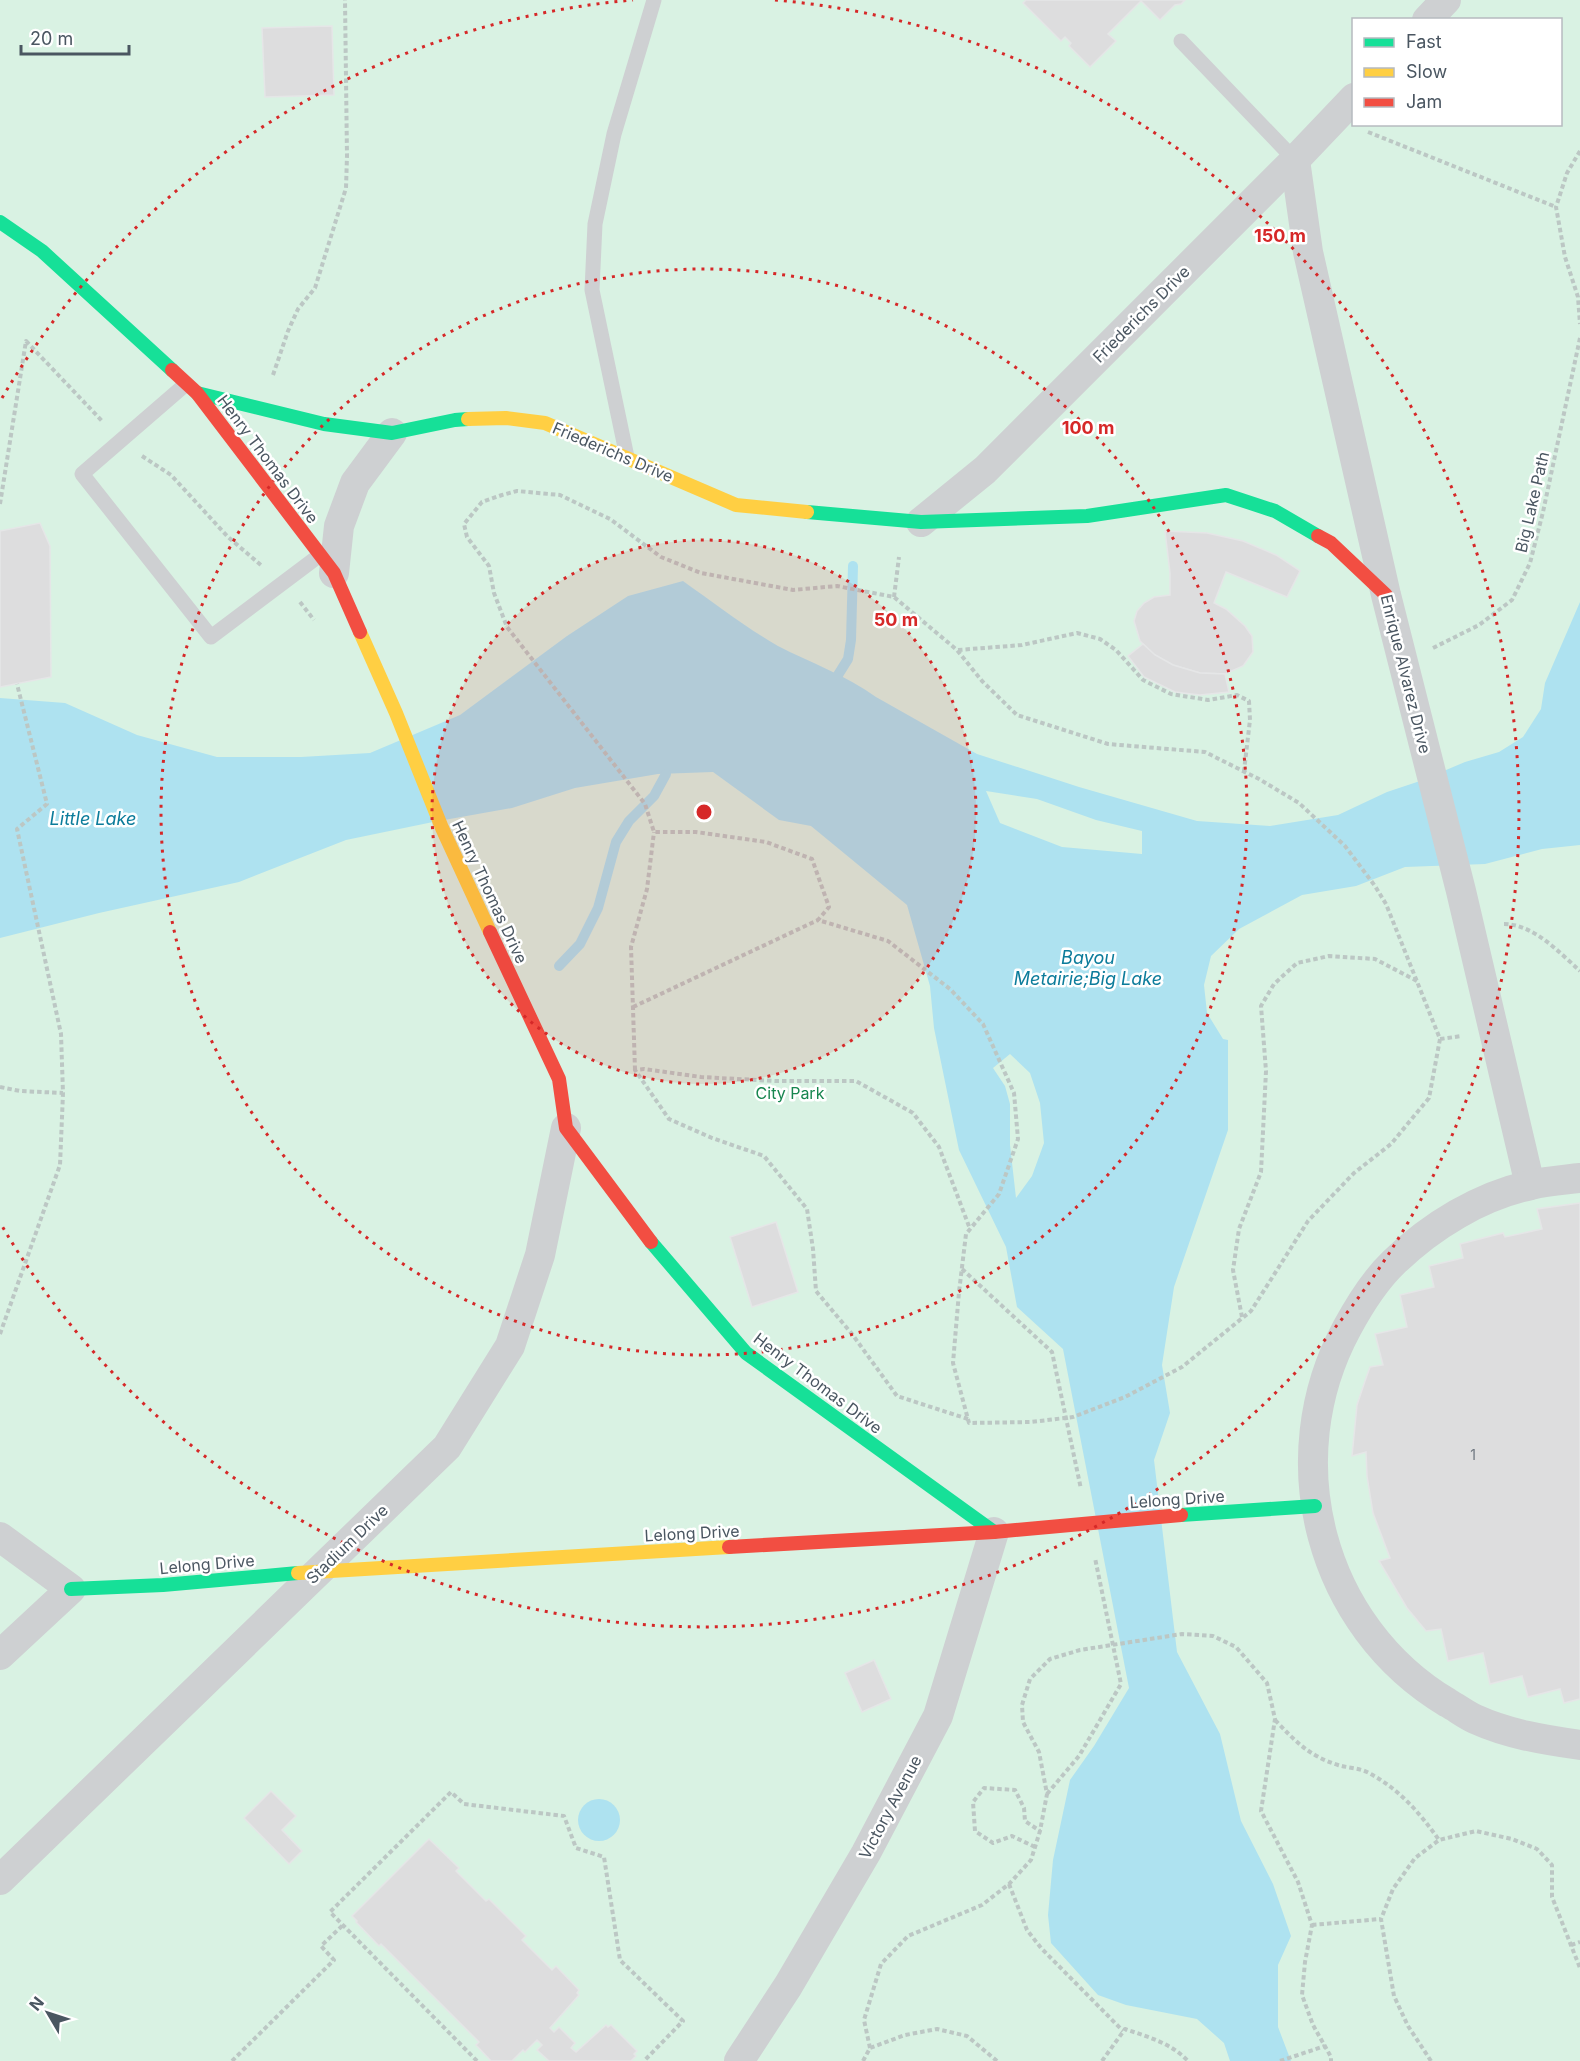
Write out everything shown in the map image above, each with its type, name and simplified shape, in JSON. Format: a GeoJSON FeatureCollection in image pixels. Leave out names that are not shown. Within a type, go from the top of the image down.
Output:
{"type":"FeatureCollection","features":[{"type":"Feature","properties":{"kind":"street"},"geometry":{"type":"LineString","coordinates":[[1429,18],[1446,0]]}},
{"type":"Feature","properties":{"kind":"street","name":"Friederichs Drive"},"geometry":{"type":"LineString","coordinates":[[921,522],[985,470],[1295,160],[1344,108]]}},
{"type":"Feature","properties":{"kind":"street","name":"Enrique Alvarez Drive"},"geometry":{"type":"LineString","coordinates":[[1295,160],[1308,252],[1386,595],[1461,891],[1530,1185]]}},
{"type":"Feature","properties":{"kind":"street","name":"Henry Thomas Drive"},"geometry":{"type":"LineString","coordinates":[[0,222],[42,251],[191,388],[327,564],[396,713],[442,828],[559,1079],[566,1128],[647,1237],[746,1353],[994,1532]]}},
{"type":"Feature","properties":{"kind":"street","name":"Friederichs Drive"},"geometry":{"type":"LineString","coordinates":[[191,388],[262,410],[324,424],[392,433],[455,420],[507,418],[545,423],[736,505],[921,522],[1087,516],[1226,495],[1275,511],[1331,543],[1386,595]]}},
{"type":"Feature","properties":{"kind":"street"},"geometry":{"type":"LineString","coordinates":[[327,564],[355,483],[392,433]]}},
{"type":"Feature","properties":{"kind":"street","name":"Stadium Drive"},"geometry":{"type":"LineString","coordinates":[[0,1880],[447,1447],[510,1346],[540,1255],[566,1128]]}},
{"type":"Feature","properties":{"kind":"street"},"geometry":{"type":"LineString","coordinates":[[1580,1178],[1530,1185],[1480,1202],[1434,1229],[1394,1263],[1360,1304],[1335,1350],[1319,1401],[1312,1453],[1315,1506],[1329,1560],[1353,1610],[1386,1654],[1427,1691],[1475,1719],[1527,1737],[1580,1745]]}},
{"type":"Feature","properties":{"kind":"street","name":"Lelong Drive"},"geometry":{"type":"LineString","coordinates":[[71,1589],[163,1585],[318,1571],[994,1532],[1168,1515],[1315,1506]]}},
{"type":"Feature","properties":{"kind":"street","name":"Victory Avenue"},"geometry":{"type":"LineString","coordinates":[[739,2061],[788,1986],[866,1853],[938,1716],[994,1532]]}},
{"type":"Feature","properties":{"kind":"street"},"geometry":{"type":"LineString","coordinates":[[0,1537],[71,1589],[0,1655]]}},
{"type":"Feature","properties":{"kind":"lane"},"geometry":{"type":"LineString","coordinates":[[627,457],[592,290],[595,224],[614,134],[654,0]]}},
{"type":"Feature","properties":{"kind":"lane"},"geometry":{"type":"LineString","coordinates":[[1181,41],[1295,160]]}},
{"type":"Feature","properties":{"kind":"lane"},"geometry":{"type":"LineString","coordinates":[[191,388],[82,474],[211,637],[283,583],[327,564]]}},
{"type":"Feature","properties":{"kind":"path"},"geometry":{"type":"LineString","coordinates":[[262,410],[288,331],[298,309],[315,288],[346,188],[345,0]]}},
{"type":"Feature","properties":{"kind":"path"},"geometry":{"type":"LineString","coordinates":[[1383,126],[1556,207]]}},
{"type":"Feature","properties":{"kind":"path"},"geometry":{"type":"LineString","coordinates":[[1580,151],[1567,173],[1556,207],[1565,257],[1578,297],[1580,324]]}},
{"type":"Feature","properties":{"kind":"path","name":"Big Lake Path"},"geometry":{"type":"LineString","coordinates":[[1430,649],[1479,625],[1512,600],[1530,563],[1544,512],[1580,338]]}},
{"type":"Feature","properties":{"kind":"path"},"geometry":{"type":"LineString","coordinates":[[0,504],[26,341],[121,441],[171,475],[228,537],[283,583],[307,609],[318,628]]}},
{"type":"Feature","properties":{"kind":"path"},"geometry":{"type":"LineString","coordinates":[[517,491],[560,495],[610,519],[661,557],[701,573],[793,590],[837,586],[894,597],[957,650],[982,681],[1017,715],[1108,744],[1205,752],[1244,771],[1299,803],[1345,846],[1386,904],[1440,1039],[1429,1098],[1391,1144],[1354,1173],[1308,1221],[1251,1311],[1182,1367],[1125,1397],[1073,1417],[1031,1422],[978,1423],[897,1396],[852,1334],[816,1291],[807,1209],[764,1156],[712,1138],[669,1119],[635,1070],[631,947],[647,889],[654,832],[650,818],[639,795],[507,627],[494,594],[489,566],[467,537],[464,524],[482,502],[517,491]]}},
{"type":"Feature","properties":{"kind":"path"},"geometry":{"type":"LineString","coordinates":[[894,597],[899,557]]}},
{"type":"Feature","properties":{"kind":"path"},"geometry":{"type":"LineString","coordinates":[[957,650],[1023,645],[1077,633],[1100,639],[1116,650],[1143,680],[1171,694],[1208,700],[1237,695],[1250,701],[1244,771]]}},
{"type":"Feature","properties":{"kind":"path"},"geometry":{"type":"LineString","coordinates":[[0,1334],[60,1165],[63,1093],[61,1034],[17,829],[47,804],[17,684]]}},
{"type":"Feature","properties":{"kind":"path"},"geometry":{"type":"LineString","coordinates":[[633,1007],[818,920],[829,907],[812,859],[766,842],[696,832],[654,832]]}},
{"type":"Feature","properties":{"kind":"path"},"geometry":{"type":"LineString","coordinates":[[818,920],[888,941],[950,989],[983,1024],[1014,1093],[1018,1139],[999,1194],[966,1234],[953,1363],[968,1419]]}},
{"type":"Feature","properties":{"kind":"path"},"geometry":{"type":"LineString","coordinates":[[1493,924],[1516,924],[1554,947],[1580,971]]}},
{"type":"Feature","properties":{"kind":"path"},"geometry":{"type":"LineString","coordinates":[[1242,1317],[1233,1270],[1239,1229],[1261,1172],[1266,1071],[1261,1006],[1274,984],[1297,963],[1329,956],[1375,959],[1417,981]]}},
{"type":"Feature","properties":{"kind":"path"},"geometry":{"type":"LineString","coordinates":[[1440,1039],[1454,1037]]}},
{"type":"Feature","properties":{"kind":"path"},"geometry":{"type":"LineString","coordinates":[[635,1070],[644,1069],[701,1077],[775,1081],[856,1081],[914,1113],[939,1147],[970,1229]]}},
{"type":"Feature","properties":{"kind":"path"},"geometry":{"type":"LineString","coordinates":[[0,1087],[63,1093]]}},
{"type":"Feature","properties":{"kind":"path"},"geometry":{"type":"LineString","coordinates":[[962,1268],[1000,1303]]}},
{"type":"Feature","properties":{"kind":"path"},"geometry":{"type":"LineString","coordinates":[[870,2048],[864,2020],[882,1964],[908,1936],[982,1905],[1009,1884],[1031,1860],[1040,1831],[1047,1794],[1039,1752],[1023,1722],[1022,1705],[1030,1680],[1050,1659],[1080,1650],[1182,1634],[1213,1636],[1236,1647],[1268,1683],[1275,1719],[1261,1811],[1298,1882],[1312,1925],[1306,1951],[1302,1995],[1313,2025],[1331,2061]]}},
{"type":"Feature","properties":{"kind":"path"},"geometry":{"type":"LineString","coordinates":[[1275,1719],[1315,1757],[1368,1772],[1397,1791],[1422,1816],[1439,1840]]}},
{"type":"Feature","properties":{"kind":"path"},"geometry":{"type":"LineString","coordinates":[[1047,1794],[1079,1756],[1088,1740]]}},
{"type":"Feature","properties":{"kind":"path"},"geometry":{"type":"LineString","coordinates":[[1035,1847],[1012,1836],[993,1844],[975,1831],[973,1802],[984,1788],[1015,1790],[1024,1808],[1025,1821],[1040,1831]]}},
{"type":"Feature","properties":{"kind":"path"},"geometry":{"type":"LineString","coordinates":[[477,2061],[330,1912],[451,1791],[464,1804],[564,1816],[576,1848],[604,1857],[620,1960],[683,2021],[644,2061]]}},
{"type":"Feature","properties":{"kind":"path"},"geometry":{"type":"LineString","coordinates":[[1431,2061],[1408,2026],[1394,1996],[1381,1919],[1393,1889],[1415,1858],[1439,1840],[1476,1831],[1512,1839],[1537,1849],[1552,1865],[1552,1897],[1580,1968]]}},
{"type":"Feature","properties":{"kind":"path"},"geometry":{"type":"LineString","coordinates":[[1009,1884],[1027,1930],[1041,1948],[1123,2031]]}},
{"type":"Feature","properties":{"kind":"path"},"geometry":{"type":"LineString","coordinates":[[1312,1925],[1381,1919]]}},
{"type":"Feature","properties":{"kind":"path"},"geometry":{"type":"LineString","coordinates":[[232,2061],[334,1960],[321,1946],[343,1925]]}},
{"type":"Feature","properties":{"kind":"path"},"geometry":{"type":"LineString","coordinates":[[1571,1946],[1580,1942]]}},
{"type":"Feature","properties":{"kind":"path"},"geometry":{"type":"LineString","coordinates":[[863,2061],[870,2048],[905,2034],[937,2029],[967,2036],[998,2061]]}},
{"type":"Feature","properties":{"kind":"path"},"geometry":{"type":"LineString","coordinates":[[1102,2061],[1125,2029],[1179,2050],[1188,2061]]}},
{"type":"Feature","properties":{"kind":"path"},"geometry":{"type":"LineString","coordinates":[[1280,2061],[1325,2046]]}},
{"type":"Feature","properties":{"kind":"green space","name":"City Park"},"geometry":{"type":"Polygon","coordinates":[[[0,0],[1580,0],[1580,2061],[0,2061],[0,0]]]}},
{"type":"Feature","properties":{"kind":"water","name":"Bayou Metairie;Big Lake"},"geometry":{"type":"Polygon","coordinates":[[[683,581],[778,646],[853,682],[977,754],[1079,787],[1197,821],[1270,826],[1338,815],[1387,792],[1465,762],[1499,752],[1523,737],[1541,709],[1545,683],[1580,602],[1580,845],[1542,849],[1485,864],[1405,867],[1356,886],[1302,895],[1239,929],[1211,956],[1204,985],[1207,1013],[1223,1039],[1228,1040],[1228,1130],[1174,1287],[1162,1365],[1170,1413],[1154,1460],[1177,1652],[1220,1734],[1241,1821],[1273,1884],[1291,1936],[1278,1965],[1278,2027],[1291,2061],[1230,2061],[1224,2043],[1197,2019],[1126,2005],[1098,1995],[1051,1943],[1048,1915],[1053,1860],[1070,1780],[1094,1746],[1129,1688],[1063,1349],[1017,1307],[1006,1247],[959,1150],[934,1028],[930,986],[907,905],[811,826],[779,820],[713,772],[658,774],[575,788],[512,808],[346,840],[239,882],[0,938],[0,698],[65,703],[137,735],[217,757],[301,757],[370,753],[460,715],[567,636],[628,596],[683,581]],[[986,791],[1000,823],[1062,847],[1142,854],[1142,831],[1096,820],[1037,799],[986,791]],[[1010,1054],[993,1068],[1005,1086],[1010,1104],[1010,1145],[1016,1198],[1032,1176],[1044,1143],[1040,1103],[1030,1073],[1010,1054]]]}},
{"type":"Feature","properties":{"kind":"water"},"geometry":{"type":"Polygon","coordinates":[[[599,1799],[607,1800],[614,1805],[619,1812],[619,1828],[614,1835],[607,1840],[599,1841],[591,1840],[584,1835],[579,1828],[578,1820],[579,1812],[584,1805],[591,1800],[599,1799]]]}},
{"type":"Feature","properties":{"kind":"building"},"geometry":{"type":"Polygon","coordinates":[[[1026,0],[1185,0],[1175,5],[1160,20],[1141,1],[1108,34],[1116,41],[1090,67],[1069,46],[1071,43],[1065,37],[1061,41],[1023,3],[1026,0]]]}},
{"type":"Feature","properties":{"kind":"building"},"geometry":{"type":"Polygon","coordinates":[[[332,26],[334,95],[265,97],[262,28],[332,26]]]}},
{"type":"Feature","properties":{"kind":"building"},"geometry":{"type":"Polygon","coordinates":[[[40,523],[50,546],[51,677],[0,687],[0,531],[40,523]]]}},
{"type":"Feature","properties":{"kind":"building"},"geometry":{"type":"Polygon","coordinates":[[[1165,531],[1207,533],[1243,541],[1276,555],[1300,571],[1287,597],[1226,572],[1214,603],[1226,609],[1245,626],[1252,636],[1253,652],[1243,666],[1225,674],[1200,673],[1173,665],[1155,655],[1140,641],[1134,621],[1137,611],[1154,597],[1170,595],[1165,531]]]}},
{"type":"Feature","properties":{"kind":"building"},"geometry":{"type":"Polygon","coordinates":[[[1143,644],[1155,655],[1173,665],[1200,673],[1225,674],[1229,692],[1200,695],[1175,692],[1144,677],[1128,656],[1143,644]]]}},
{"type":"Feature","properties":{"kind":"building"},"geometry":{"type":"Polygon","coordinates":[[[1580,1203],[1580,1699],[1564,1703],[1560,1689],[1528,1697],[1522,1676],[1490,1684],[1483,1653],[1448,1661],[1441,1629],[1426,1631],[1407,1608],[1379,1561],[1390,1558],[1373,1513],[1366,1452],[1352,1456],[1357,1405],[1365,1381],[1370,1367],[1383,1365],[1375,1334],[1407,1327],[1400,1295],[1434,1287],[1429,1266],[1463,1258],[1460,1244],[1503,1233],[1505,1237],[1542,1229],[1537,1209],[1580,1203]]]}},
{"type":"Feature","properties":{"kind":"building"},"geometry":{"type":"Polygon","coordinates":[[[776,1222],[798,1292],[752,1307],[730,1237],[776,1222]]]}},
{"type":"Feature","properties":{"kind":"building"},"geometry":{"type":"Polygon","coordinates":[[[874,1660],[891,1699],[862,1712],[845,1673],[874,1660]]]}},
{"type":"Feature","properties":{"kind":"building"},"geometry":{"type":"Polygon","coordinates":[[[271,1791],[296,1816],[282,1830],[302,1851],[289,1864],[244,1818],[271,1791]]]}},
{"type":"Feature","properties":{"kind":"building"},"geometry":{"type":"Polygon","coordinates":[[[429,1839],[459,1868],[456,1871],[486,1901],[489,1899],[526,1936],[522,1940],[552,1970],[556,1966],[579,1990],[577,1993],[579,1995],[550,2028],[554,2032],[559,2027],[575,2043],[571,2048],[576,2052],[606,2025],[608,2027],[611,2025],[637,2051],[631,2061],[549,2061],[537,2050],[542,2045],[537,2040],[512,2061],[491,2061],[476,2045],[479,2042],[356,1922],[352,1916],[429,1839]]]}},
{"type":"Feature","properties":{"kind":"waterway"},"geometry":{"type":"LineString","coordinates":[[838,675],[848,659],[851,640],[853,566]]}},
{"type":"Feature","properties":{"kind":"waterway"},"geometry":{"type":"LineString","coordinates":[[559,966],[580,944],[598,908],[616,842],[629,821],[654,796],[666,774]]}},
{"type":"Feature","properties":{"kind":"traffic: fast"},"geometry":{"type":"LineString","coordinates":[[0,222],[42,251],[172,370]]}},
{"type":"Feature","properties":{"kind":"traffic: fast"},"geometry":{"type":"LineString","coordinates":[[197,393],[324,424],[392,433],[468,419]]}},
{"type":"Feature","properties":{"kind":"traffic: fast"},"geometry":{"type":"LineString","coordinates":[[807,512],[921,522],[1087,516],[1226,495],[1275,511],[1318,536]]}},
{"type":"Feature","properties":{"kind":"traffic: fast"},"geometry":{"type":"LineString","coordinates":[[651,1242],[746,1353],[994,1532]]}},
{"type":"Feature","properties":{"kind":"traffic: fast"},"geometry":{"type":"LineString","coordinates":[[1181,1515],[1315,1506]]}},
{"type":"Feature","properties":{"kind":"traffic: fast"},"geometry":{"type":"LineString","coordinates":[[71,1589],[163,1585],[298,1573]]}},
{"type":"Feature","properties":{"kind":"traffic: slow"},"geometry":{"type":"LineString","coordinates":[[468,419],[506,418],[545,423],[736,505],[807,512]]}},
{"type":"Feature","properties":{"kind":"traffic: slow"},"geometry":{"type":"LineString","coordinates":[[360,632],[396,713],[442,828],[490,932]]}},
{"type":"Feature","properties":{"kind":"traffic: slow"},"geometry":{"type":"LineString","coordinates":[[298,1573],[729,1547]]}},
{"type":"Feature","properties":{"kind":"traffic: jam"},"geometry":{"type":"LineString","coordinates":[[172,370],[197,393],[334,573],[360,632]]}},
{"type":"Feature","properties":{"kind":"traffic: jam"},"geometry":{"type":"LineString","coordinates":[[1318,536],[1331,543],[1386,595]]}},
{"type":"Feature","properties":{"kind":"traffic: jam"},"geometry":{"type":"LineString","coordinates":[[490,932],[559,1079],[566,1128],[651,1242]]}},
{"type":"Feature","properties":{"kind":"traffic: jam"},"geometry":{"type":"LineString","coordinates":[[729,1547],[994,1532],[1181,1515]]}},
{"type":"Feature","properties":{"kind":"water label","name":"Little Lake"},"geometry":{"type":"Point","coordinates":[93,818]}}]}
